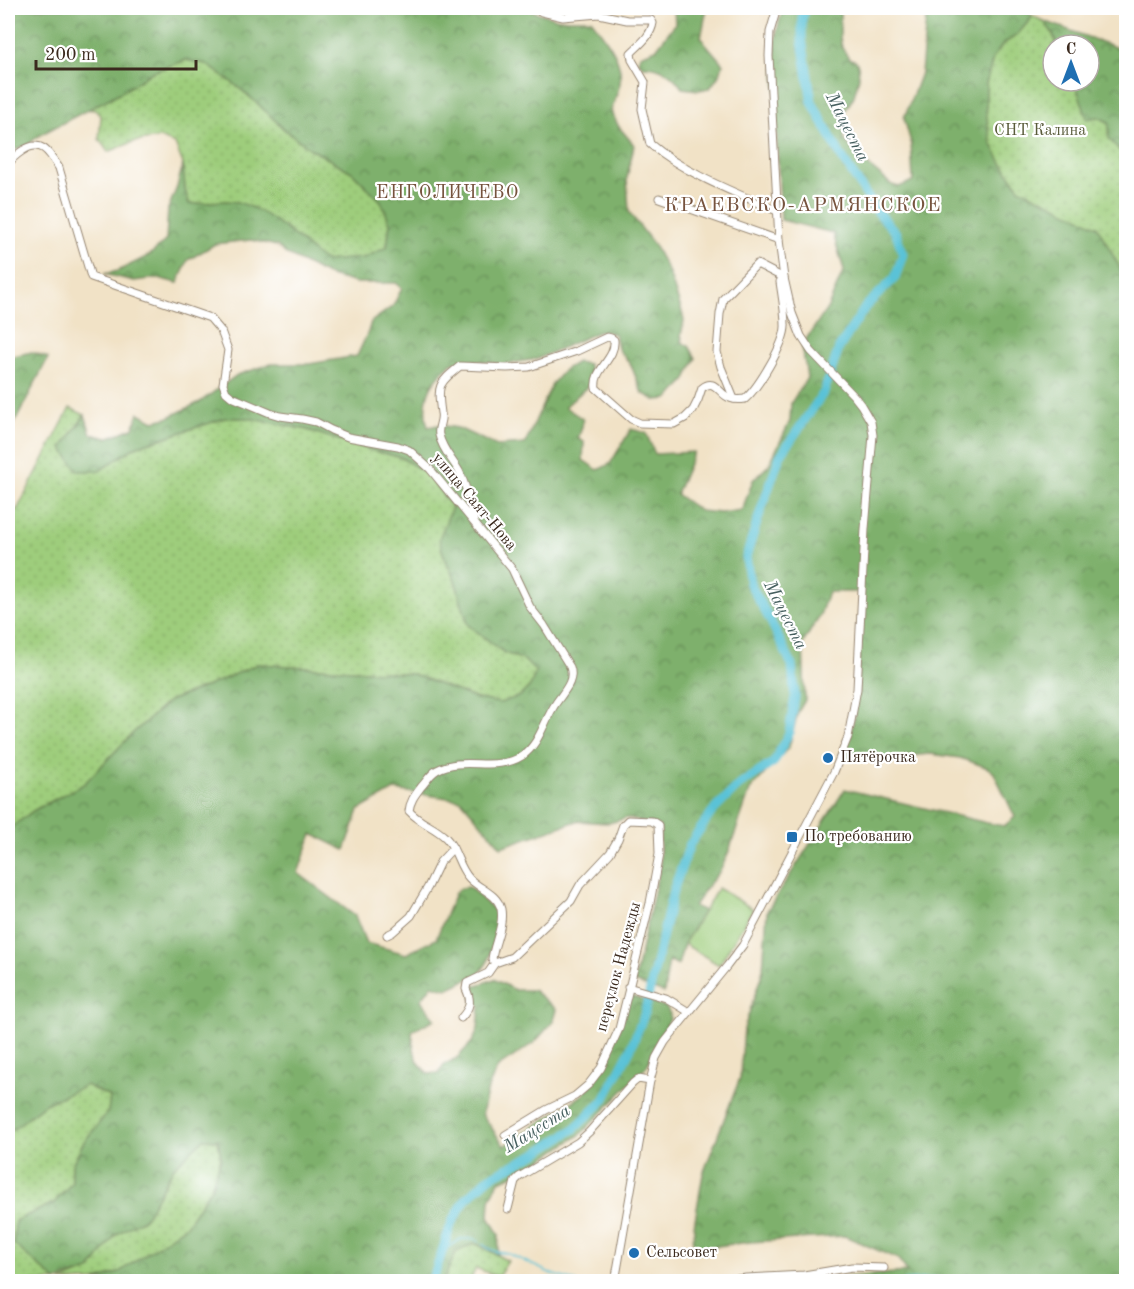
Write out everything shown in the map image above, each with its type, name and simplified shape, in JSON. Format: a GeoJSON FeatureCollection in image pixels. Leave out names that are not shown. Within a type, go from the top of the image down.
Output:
{"type":"FeatureCollection","features":[{"type":"Feature","properties":{"kind":"street"},"geometry":{"type":"LineString","coordinates":[[534,8],[563,16],[599,14],[627,20],[653,21],[651,31],[642,44],[631,53],[634,64],[645,82],[642,109],[650,144],[669,159],[727,190],[777,211]]}},
{"type":"Feature","properties":{"kind":"street"},"geometry":{"type":"LineString","coordinates":[[474,522],[460,473],[443,447],[438,429],[442,416],[439,401],[440,384],[460,366],[529,367],[578,351],[607,337],[614,340],[615,347],[597,375],[596,388],[631,419],[640,423],[678,423],[693,410],[702,387],[708,384],[716,387],[728,397],[745,399],[752,393],[763,376],[786,326],[769,56],[770,32],[777,8]]}},
{"type":"Feature","properties":{"kind":"street","name":"улица Саят-Нова"},"geometry":{"type":"LineString","coordinates":[[8,165],[11,159],[30,146],[36,145],[44,148],[51,155],[59,168],[91,277],[210,318],[221,331],[228,350],[223,384],[226,392],[232,397],[280,416],[316,422],[348,437],[409,450],[430,469],[512,569],[531,607],[570,667],[571,682],[554,705],[539,736],[528,751],[504,763],[456,765],[436,771],[411,800],[409,811],[417,820],[438,831],[453,848],[467,876],[480,888],[494,896],[501,909],[498,935],[492,955],[495,963]]}},
{"type":"Feature","properties":{"kind":"street"},"geometry":{"type":"LineString","coordinates":[[659,198],[779,240]]}},
{"type":"Feature","properties":{"kind":"street"},"geometry":{"type":"LineString","coordinates":[[615,1281],[656,1058],[665,1042],[743,945],[834,772],[848,737],[857,689],[872,427],[867,414],[854,396],[811,351],[801,336],[782,277],[757,264],[723,299],[720,314],[717,352],[734,399]]}},
{"type":"Feature","properties":{"kind":"street","name":"переулок Надежды"},"geometry":{"type":"LineString","coordinates":[[495,963],[512,957],[571,901],[580,885],[610,853],[625,822],[628,820],[652,821],[658,825],[659,854],[650,903],[619,1029],[601,1068],[588,1085],[575,1096],[546,1110],[505,1135]]}},
{"type":"Feature","properties":{"kind":"street"},"geometry":{"type":"LineString","coordinates":[[387,936],[411,916],[440,862],[453,848]]}},
{"type":"Feature","properties":{"kind":"street"},"geometry":{"type":"LineString","coordinates":[[462,1018],[470,1003],[466,989],[467,983],[488,973],[495,963]]}},
{"type":"Feature","properties":{"kind":"street"},"geometry":{"type":"LineString","coordinates":[[628,987],[666,998],[689,1012]]}},
{"type":"Feature","properties":{"kind":"street"},"geometry":{"type":"LineString","coordinates":[[508,1209],[515,1180],[578,1142],[638,1079],[650,1081]]}},
{"type":"Feature","properties":{"kind":"street"},"geometry":{"type":"LineString","coordinates":[[714,1281],[804,1275],[852,1267],[884,1268]]}},
{"type":"Feature","properties":{"kind":"green space"},"geometry":{"type":"Polygon","coordinates":[[[8,8],[530,8],[532,11],[559,19],[591,19],[612,49],[619,65],[620,83],[611,111],[619,127],[634,145],[627,178],[629,212],[654,245],[669,273],[684,321],[681,335],[683,343],[689,346],[696,358],[685,381],[668,399],[655,400],[642,393],[631,365],[618,349],[615,334],[600,331],[537,359],[504,364],[471,360],[451,363],[436,379],[428,395],[426,417],[428,427],[438,425],[458,428],[497,446],[525,444],[552,384],[565,369],[577,362],[588,364],[591,374],[589,385],[565,407],[583,419],[578,439],[584,442],[583,460],[598,470],[610,464],[631,429],[646,433],[655,454],[694,452],[676,494],[700,511],[721,513],[742,510],[753,480],[769,465],[790,421],[791,403],[807,378],[802,345],[827,309],[844,270],[833,233],[781,220],[775,62],[776,40],[784,8],[840,8],[842,48],[849,58],[856,61],[859,77],[854,96],[845,111],[844,139],[857,156],[892,185],[899,187],[913,181],[911,143],[904,118],[921,73],[927,8],[1023,8],[1033,16],[1017,35],[1003,44],[993,58],[986,83],[986,112],[991,143],[1019,188],[1097,226],[1126,283],[1126,1281],[814,1281],[908,1272],[898,1259],[845,1236],[750,1242],[693,1249],[694,1226],[703,1174],[740,1078],[744,1029],[763,970],[767,911],[845,789],[1004,826],[1015,817],[994,773],[972,762],[931,754],[906,756],[893,762],[859,757],[844,758],[855,715],[863,592],[828,592],[820,615],[803,643],[805,700],[798,712],[789,747],[750,790],[720,871],[694,906],[704,911],[684,944],[678,965],[669,960],[664,993],[634,982],[660,866],[660,826],[627,818],[609,823],[577,821],[501,847],[461,800],[394,790],[359,810],[345,850],[312,834],[298,873],[355,916],[366,943],[406,954],[436,939],[455,893],[461,888],[469,887],[495,911],[498,921],[495,936],[487,963],[479,974],[447,989],[432,985],[421,1000],[435,1019],[412,1031],[413,1044],[417,1060],[429,1074],[438,1073],[445,1064],[457,1058],[472,1042],[478,1029],[480,1005],[473,1002],[473,987],[494,979],[515,990],[533,990],[556,1009],[553,1022],[534,1043],[498,1067],[488,1088],[482,1114],[504,1146],[583,1095],[605,1066],[630,996],[666,1007],[670,1014],[670,1019],[659,1037],[647,1066],[581,1134],[526,1170],[499,1181],[490,1200],[489,1217],[499,1235],[498,1255],[475,1243],[456,1252],[443,1281],[95,1281],[118,1273],[186,1226],[211,1188],[221,1158],[218,1140],[204,1139],[174,1167],[145,1218],[115,1235],[90,1270],[56,1281],[14,1244],[15,1221],[54,1203],[72,1183],[72,1165],[83,1143],[108,1112],[110,1097],[86,1085],[45,1104],[8,1133],[8,830],[33,811],[84,784],[133,733],[169,701],[258,664],[413,674],[477,699],[500,703],[520,696],[530,686],[536,672],[524,660],[505,653],[468,625],[456,583],[439,539],[452,507],[425,472],[400,457],[304,429],[248,418],[225,418],[135,447],[99,471],[78,471],[62,448],[85,415],[91,434],[107,438],[133,428],[139,413],[154,421],[167,418],[200,402],[237,375],[271,364],[309,364],[357,356],[371,322],[393,306],[402,288],[396,283],[356,283],[327,275],[286,254],[277,246],[251,240],[215,244],[188,260],[178,283],[157,278],[134,281],[104,274],[118,271],[150,255],[166,240],[168,209],[183,164],[185,190],[189,204],[227,201],[252,207],[276,222],[325,261],[364,258],[387,247],[390,223],[381,201],[352,172],[311,149],[285,130],[257,103],[206,64],[186,60],[152,72],[125,90],[38,136],[29,144],[12,151],[8,159],[8,8]]]}},
{"type":"Feature","properties":{"kind":"green space"},"geometry":{"type":"Polygon","coordinates":[[[674,8],[707,8],[701,38],[723,64],[720,74],[710,88],[699,90],[682,88],[665,71],[642,66],[638,61],[640,55],[656,49],[675,24],[674,8]]]}},
{"type":"Feature","properties":{"kind":"green space","name":"СНТ Калина"},"geometry":{"type":"Polygon","coordinates":[[[1033,16],[1048,25],[1053,33],[1041,33],[1041,93],[1079,93],[1087,118],[1098,117],[1109,122],[1108,133],[1126,157],[1126,297],[1120,268],[1109,250],[1047,203],[1019,188],[991,143],[986,112],[986,83],[993,58],[1003,44],[1017,35],[1033,16]]]}},
{"type":"Feature","properties":{"kind":"green space"},"geometry":{"type":"Polygon","coordinates":[[[1044,21],[1077,33],[1052,33],[1044,21]]]}},
{"type":"Feature","properties":{"kind":"green space"},"geometry":{"type":"Polygon","coordinates":[[[1101,42],[1126,51],[1126,157],[1109,139],[1109,122],[1098,117],[1087,119],[1079,93],[1101,93],[1101,42]]]}},
{"type":"Feature","properties":{"kind":"green space"},"geometry":{"type":"Polygon","coordinates":[[[186,60],[206,64],[257,103],[285,130],[311,149],[352,172],[381,201],[390,223],[387,247],[364,258],[325,261],[199,204],[189,204],[185,190],[183,164],[175,144],[159,138],[133,142],[108,152],[99,139],[101,116],[95,110],[86,109],[125,90],[152,72],[186,60]]]}},
{"type":"Feature","properties":{"kind":"green space"},"geometry":{"type":"Polygon","coordinates":[[[32,352],[48,358],[8,436],[8,357],[32,352]]]}},
{"type":"Feature","properties":{"kind":"green space"},"geometry":{"type":"Polygon","coordinates":[[[70,408],[85,415],[62,448],[99,471],[135,447],[225,418],[248,418],[304,429],[400,457],[425,472],[452,507],[443,553],[456,583],[468,625],[505,653],[524,660],[536,671],[530,686],[520,697],[500,703],[477,699],[413,674],[258,664],[169,701],[133,733],[84,784],[33,811],[8,830],[8,506],[17,510],[70,408]]]}},
{"type":"Feature","properties":{"kind":"green space"},"geometry":{"type":"Polygon","coordinates":[[[718,888],[753,909],[719,965],[684,944],[718,888]]]}},
{"type":"Feature","properties":{"kind":"green space"},"geometry":{"type":"Polygon","coordinates":[[[86,1085],[110,1097],[108,1112],[83,1143],[72,1165],[72,1183],[54,1203],[15,1221],[14,1244],[56,1281],[8,1282],[8,1133],[45,1104],[86,1085]]]}},
{"type":"Feature","properties":{"kind":"green space"},"geometry":{"type":"Polygon","coordinates":[[[204,1139],[218,1140],[221,1158],[211,1188],[186,1226],[118,1273],[95,1281],[60,1282],[90,1270],[115,1235],[145,1218],[174,1167],[204,1139]]]}},
{"type":"Feature","properties":{"kind":"green space"},"geometry":{"type":"Polygon","coordinates":[[[475,1243],[508,1261],[498,1277],[476,1268],[470,1281],[443,1282],[456,1252],[475,1243]]]}},
{"type":"Feature","properties":{"kind":"waterway","name":"Мацеста"},"geometry":{"type":"LineString","coordinates":[[432,1282],[452,1222],[466,1199],[490,1177],[537,1153],[574,1129],[604,1100],[630,1050],[644,1015],[673,891],[690,844],[712,812],[738,786],[774,762],[789,733],[795,697],[792,665],[750,584],[746,557],[780,456],[824,392],[839,348],[866,306],[895,278],[903,254],[896,233],[876,210],[841,156],[812,102],[802,40],[802,18],[805,8]]}},
{"type":"Feature","properties":{"kind":"waterway"},"geometry":{"type":"LineString","coordinates":[[437,1266],[448,1247],[461,1239],[475,1239],[497,1252],[509,1254],[552,1274],[577,1282]]}},
{"type":"Feature","properties":{"kind":"waterway"},"geometry":{"type":"LineString","coordinates":[[891,1282],[937,1278],[956,1282]]}},
{"type":"Feature","properties":{"kind":"place","name":"Пятёрочка"},"geometry":{"type":"Point","coordinates":[828,758]}},
{"type":"Feature","properties":{"kind":"place","name":"По требованию"},"geometry":{"type":"Point","coordinates":[792,837]}},
{"type":"Feature","properties":{"kind":"place","name":"Сельсовет"},"geometry":{"type":"Point","coordinates":[634,1253]}},
{"type":"Feature","properties":{"kind":"district","name":"ЕНГОЛИЧЕВО"},"geometry":{"type":"Point","coordinates":[448,193]}},
{"type":"Feature","properties":{"kind":"district","name":"КРАЕВСКО-АРМЯНСКОЕ"},"geometry":{"type":"Point","coordinates":[803,206]}}]}
